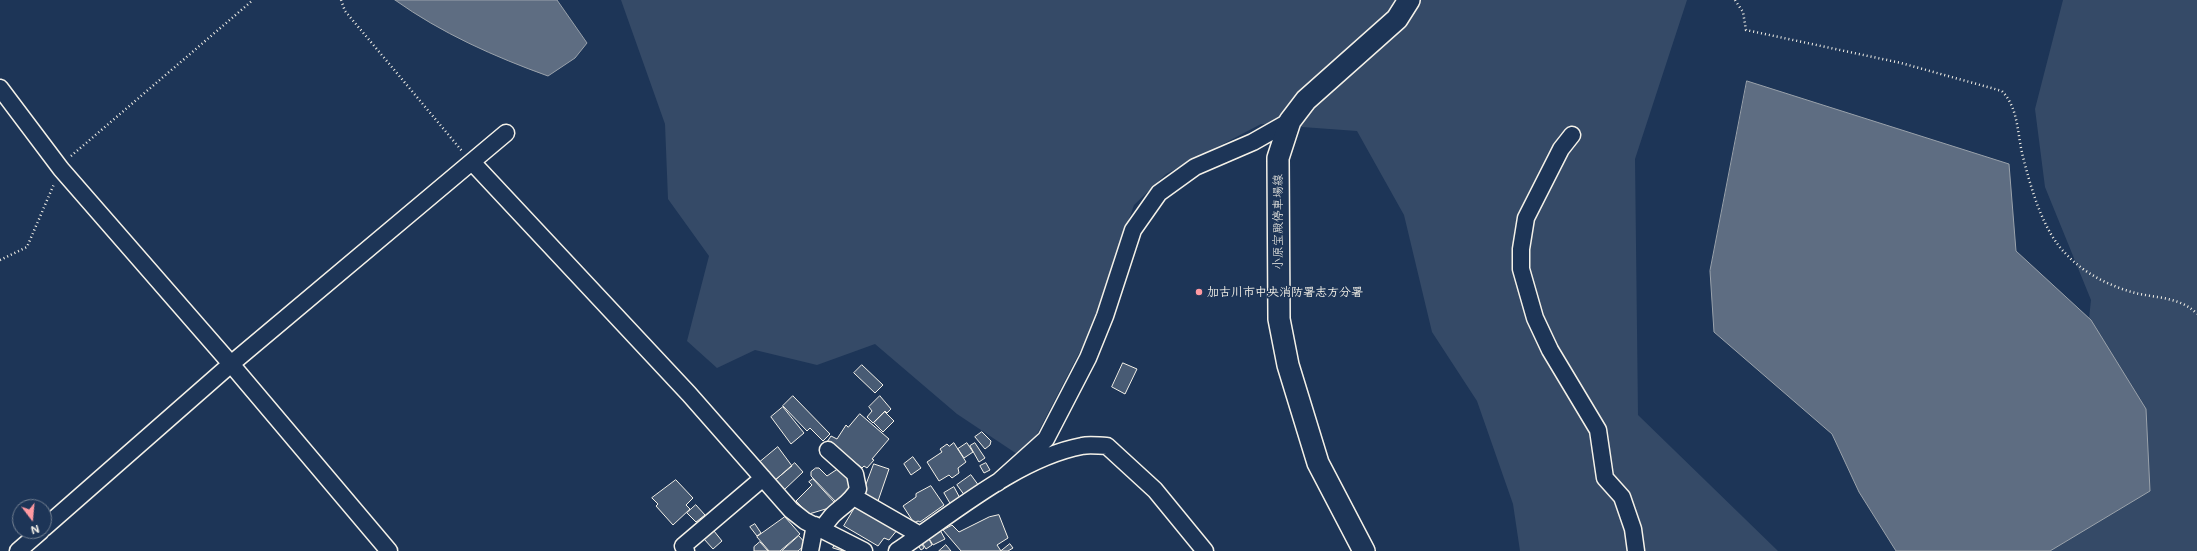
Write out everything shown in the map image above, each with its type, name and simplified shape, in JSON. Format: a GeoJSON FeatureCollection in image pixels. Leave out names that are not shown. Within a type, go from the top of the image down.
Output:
{"type":"FeatureCollection","features":[{"type":"Feature","properties":{"kind":"main road","name":"小原宝殿停車場線"},"geometry":{"type":"LineString","coordinates":[[1364,551],[1318,463],[1288,365],[1279,319],[1278,158],[1290,120],[1306,100],[1397,19],[1409,0]]}},
{"type":"Feature","properties":{"kind":"street"},"geometry":{"type":"LineString","coordinates":[[0,88],[61,169],[231,364],[389,551]]}},
{"type":"Feature","properties":{"kind":"street"},"geometry":{"type":"LineString","coordinates":[[997,483],[1046,439],[1088,358],[1105,316],[1133,230],[1159,193],[1195,166],[1253,142],[1290,120]]}},
{"type":"Feature","properties":{"kind":"street"},"geometry":{"type":"LineString","coordinates":[[52,521],[231,364],[506,133]]}},
{"type":"Feature","properties":{"kind":"street"},"geometry":{"type":"LineString","coordinates":[[1572,135],[1561,149],[1526,218],[1521,249],[1521,269],[1535,318],[1550,350],[1598,430],[1605,478],[1622,498],[1633,529],[1636,551]]}},
{"type":"Feature","properties":{"kind":"street"},"geometry":{"type":"LineString","coordinates":[[472,162],[689,394],[791,510],[805,521],[864,551]]}},
{"type":"Feature","properties":{"kind":"street"},"geometry":{"type":"LineString","coordinates":[[897,551],[980,492],[1034,462],[1083,445],[1107,446],[1155,490],[1205,551]]}},
{"type":"Feature","properties":{"kind":"street"},"geometry":{"type":"LineString","coordinates":[[810,551],[819,527],[854,497],[858,489],[858,482],[855,474],[828,450]]}},
{"type":"Feature","properties":{"kind":"street"},"geometry":{"type":"LineString","coordinates":[[686,551],[683,546],[763,478]]}},
{"type":"Feature","properties":{"kind":"street"},"geometry":{"type":"LineString","coordinates":[[854,497],[920,535]]}},
{"type":"Feature","properties":{"kind":"street"},"geometry":{"type":"LineString","coordinates":[[18,551],[32,539]]}},
{"type":"Feature","properties":{"kind":"path"},"geometry":{"type":"LineString","coordinates":[[0,260],[28,247],[61,169],[73,154],[253,0]]}},
{"type":"Feature","properties":{"kind":"path"},"geometry":{"type":"LineString","coordinates":[[341,0],[345,11],[472,162]]}},
{"type":"Feature","properties":{"kind":"path"},"geometry":{"type":"LineString","coordinates":[[1735,0],[1743,12],[1746,30],[1901,63],[2002,91],[2009,99],[2014,110],[2023,157],[2042,218],[2051,237],[2067,256],[2092,275],[2120,289],[2172,300],[2190,306],[2197,314]]}},
{"type":"Feature","properties":{"kind":"shaded area"},"geometry":{"type":"Polygon","coordinates":[[[395,0],[557,0],[587,43],[575,58],[548,76],[508,61],[450,34],[395,0]]]}},
{"type":"Feature","properties":{"kind":"shaded area"},"geometry":{"type":"Polygon","coordinates":[[[621,0],[1687,0],[1635,159],[1638,415],[1778,551],[1520,551],[1513,504],[1477,401],[1432,332],[1404,215],[1357,131],[1261,124],[1166,174],[1134,205],[1087,338],[1036,436],[1017,454],[957,414],[875,344],[817,365],[755,350],[717,368],[687,341],[709,256],[668,199],[665,124],[621,0]]]}},
{"type":"Feature","properties":{"kind":"shaded area"},"geometry":{"type":"Polygon","coordinates":[[[2063,0],[2197,0],[2197,551],[2025,551],[2077,430],[2091,300],[2045,187],[2035,109],[2063,0]]]}},
{"type":"Feature","properties":{"kind":"shaded area"},"geometry":{"type":"Polygon","coordinates":[[[1747,81],[2009,164],[2016,251],[2091,320],[2146,409],[2150,491],[2050,551],[1896,551],[1859,492],[1832,434],[1714,332],[1710,271],[1747,81]]]}},
{"type":"Feature","properties":{"kind":"building"},"geometry":{"type":"Polygon","coordinates":[[[1123,363],[1137,369],[1125,394],[1112,387],[1123,363]]]}},
{"type":"Feature","properties":{"kind":"building"},"geometry":{"type":"Polygon","coordinates":[[[862,365],[883,385],[875,393],[854,373],[862,365]]]}},
{"type":"Feature","properties":{"kind":"building"},"geometry":{"type":"Polygon","coordinates":[[[793,396],[830,434],[823,441],[810,428],[807,431],[783,406],[793,396]]]}},
{"type":"Feature","properties":{"kind":"building"},"geometry":{"type":"Polygon","coordinates":[[[880,396],[891,409],[887,413],[885,411],[873,423],[867,417],[872,411],[869,407],[880,396]]]}},
{"type":"Feature","properties":{"kind":"building"},"geometry":{"type":"Polygon","coordinates":[[[783,407],[804,433],[791,444],[771,417],[783,407]]]}},
{"type":"Feature","properties":{"kind":"building"},"geometry":{"type":"Polygon","coordinates":[[[885,412],[894,421],[883,432],[874,423],[885,412]]]}},
{"type":"Feature","properties":{"kind":"building"},"geometry":{"type":"Polygon","coordinates":[[[860,414],[889,439],[872,459],[874,460],[867,468],[864,466],[862,468],[851,459],[849,461],[827,442],[831,436],[837,439],[846,425],[848,427],[860,414]]]}},
{"type":"Feature","properties":{"kind":"building"},"geometry":{"type":"Polygon","coordinates":[[[982,432],[991,441],[990,445],[985,449],[975,437],[982,432]]]}},
{"type":"Feature","properties":{"kind":"building"},"geometry":{"type":"Polygon","coordinates":[[[954,443],[966,462],[958,468],[959,473],[952,478],[949,475],[939,481],[927,462],[942,452],[940,449],[947,444],[949,446],[954,443]]]}},
{"type":"Feature","properties":{"kind":"building"},"geometry":{"type":"Polygon","coordinates":[[[967,443],[973,452],[964,458],[958,449],[967,443]]]}},
{"type":"Feature","properties":{"kind":"building"},"geometry":{"type":"Polygon","coordinates":[[[975,443],[985,458],[979,462],[970,446],[975,443]]]}},
{"type":"Feature","properties":{"kind":"building"},"geometry":{"type":"Polygon","coordinates":[[[778,447],[792,466],[775,480],[760,462],[778,447]]]}},
{"type":"Feature","properties":{"kind":"building"},"geometry":{"type":"Polygon","coordinates":[[[913,457],[921,468],[911,475],[904,464],[913,457]]]}},
{"type":"Feature","properties":{"kind":"building"},"geometry":{"type":"Polygon","coordinates":[[[795,463],[803,472],[784,490],[775,481],[795,463]]]}},
{"type":"Feature","properties":{"kind":"building"},"geometry":{"type":"Polygon","coordinates":[[[986,463],[990,470],[984,473],[980,466],[986,463]]]}},
{"type":"Feature","properties":{"kind":"building"},"geometry":{"type":"Polygon","coordinates":[[[874,464],[889,469],[878,501],[862,496],[874,464]]]}},
{"type":"Feature","properties":{"kind":"building"},"geometry":{"type":"Polygon","coordinates":[[[816,468],[819,468],[827,476],[839,468],[851,481],[852,486],[847,490],[849,492],[837,503],[811,476],[811,472],[816,468]]]}},
{"type":"Feature","properties":{"kind":"building"},"geometry":{"type":"Polygon","coordinates":[[[971,475],[979,486],[965,496],[957,485],[971,475]]]}},
{"type":"Feature","properties":{"kind":"building"},"geometry":{"type":"Polygon","coordinates":[[[813,479],[835,503],[829,508],[809,514],[796,501],[812,485],[809,482],[813,479]]]}},
{"type":"Feature","properties":{"kind":"building"},"geometry":{"type":"Polygon","coordinates":[[[676,480],[693,498],[686,505],[690,509],[673,525],[656,506],[658,504],[652,498],[676,480]]]}},
{"type":"Feature","properties":{"kind":"building"},"geometry":{"type":"Polygon","coordinates":[[[931,486],[944,505],[920,522],[918,521],[914,523],[903,506],[916,497],[916,494],[931,486]]]}},
{"type":"Feature","properties":{"kind":"building"},"geometry":{"type":"Polygon","coordinates":[[[954,487],[961,500],[951,505],[944,493],[954,487]]]}},
{"type":"Feature","properties":{"kind":"building"},"geometry":{"type":"Polygon","coordinates":[[[696,505],[705,515],[696,522],[687,513],[696,505]]]}},
{"type":"Feature","properties":{"kind":"building"},"geometry":{"type":"Polygon","coordinates":[[[856,506],[898,529],[889,540],[884,538],[878,546],[844,526],[856,506]]]}},
{"type":"Feature","properties":{"kind":"building"},"geometry":{"type":"Polygon","coordinates":[[[999,515],[1008,538],[997,545],[1001,551],[961,551],[943,530],[952,525],[959,532],[989,517],[999,515]]]}},
{"type":"Feature","properties":{"kind":"building"},"geometry":{"type":"Polygon","coordinates":[[[785,517],[800,534],[780,551],[769,551],[757,537],[785,517]]]}},
{"type":"Feature","properties":{"kind":"building"},"geometry":{"type":"Polygon","coordinates":[[[755,524],[761,533],[757,536],[750,527],[755,524]]]}},
{"type":"Feature","properties":{"kind":"building"},"geometry":{"type":"Polygon","coordinates":[[[940,530],[945,539],[933,545],[928,537],[940,530]]]}},
{"type":"Feature","properties":{"kind":"building"},"geometry":{"type":"Polygon","coordinates":[[[714,531],[722,541],[713,549],[704,539],[714,531]]]}},
{"type":"Feature","properties":{"kind":"building"},"geometry":{"type":"Polygon","coordinates":[[[799,536],[806,544],[798,551],[782,551],[799,536]]]}},
{"type":"Feature","properties":{"kind":"building"},"geometry":{"type":"Polygon","coordinates":[[[928,537],[932,545],[926,549],[921,541],[928,537]]]}},
{"type":"Feature","properties":{"kind":"building"},"geometry":{"type":"Polygon","coordinates":[[[760,542],[768,551],[754,551],[754,547],[760,542]]]}},
{"type":"Feature","properties":{"kind":"building"},"geometry":{"type":"Polygon","coordinates":[[[921,542],[924,548],[921,550],[917,544],[921,542]]]}},
{"type":"Feature","properties":{"kind":"building"},"geometry":{"type":"Polygon","coordinates":[[[836,543],[845,547],[843,551],[833,548],[836,543]]]}},
{"type":"Feature","properties":{"kind":"building"},"geometry":{"type":"Polygon","coordinates":[[[1010,544],[1013,548],[1008,551],[1001,551],[1010,544]]]}},
{"type":"Feature","properties":{"kind":"building"},"geometry":{"type":"Polygon","coordinates":[[[946,545],[951,551],[939,551],[946,545]]]}},
{"type":"Feature","properties":{"kind":"place","name":"加古川市中央消防署志方分署"},"geometry":{"type":"Point","coordinates":[1199,292]}}]}
